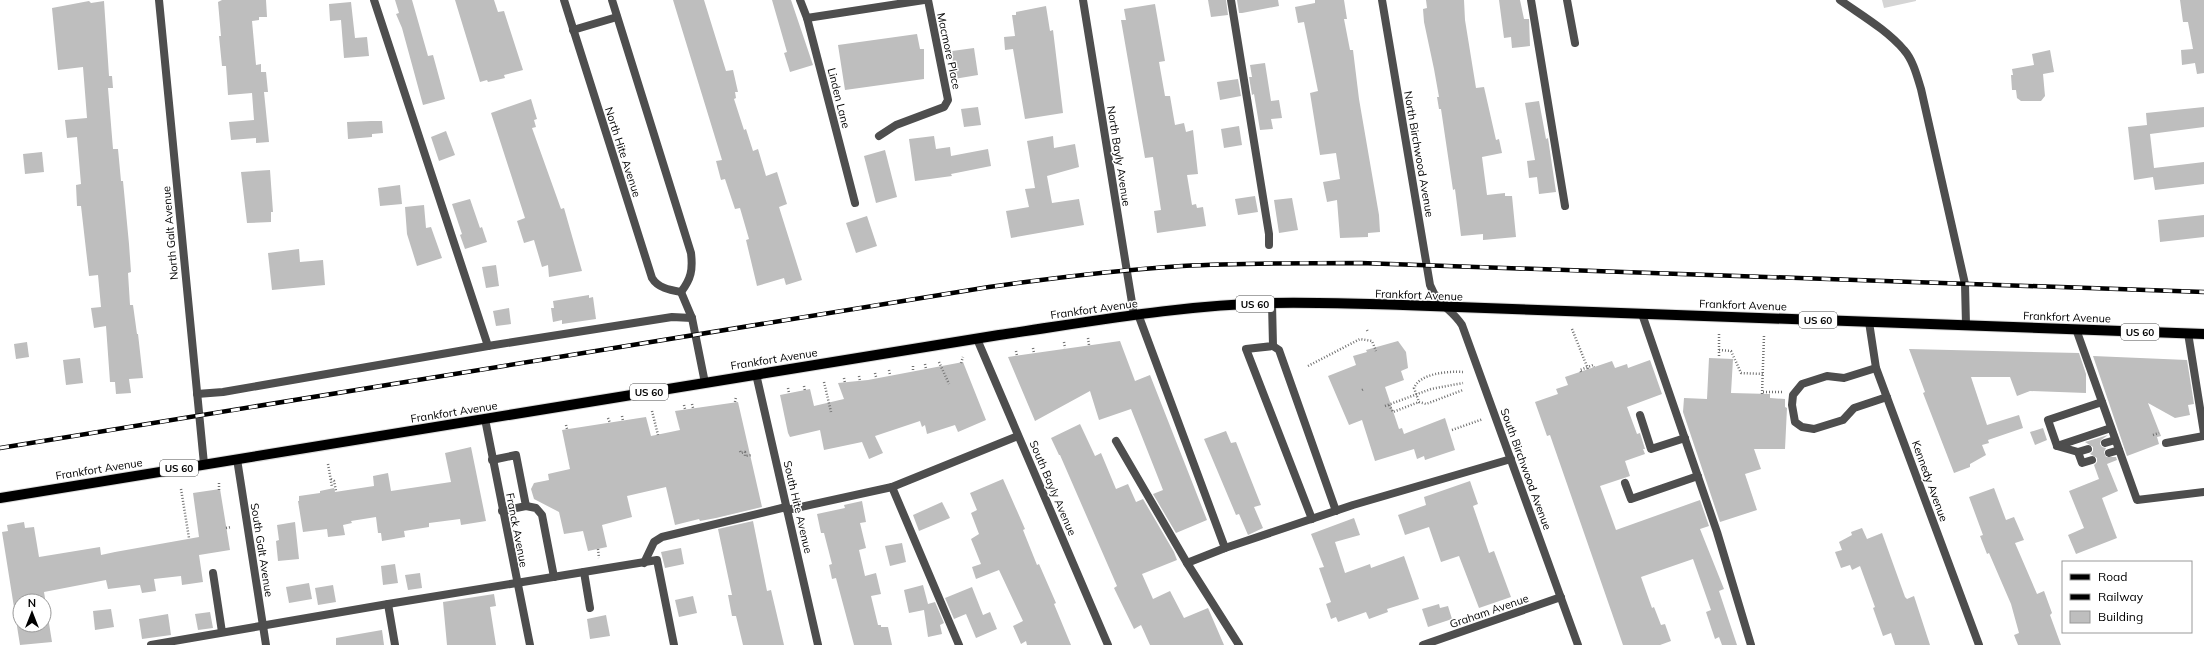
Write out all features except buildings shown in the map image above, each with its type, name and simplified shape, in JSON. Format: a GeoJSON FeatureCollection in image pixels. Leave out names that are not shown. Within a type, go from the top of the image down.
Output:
{"type":"FeatureCollection","features":[{"type":"Feature","properties":{"kind":"main road","name":"Frankfort Avenue"},"geometry":{"type":"LineString","coordinates":[[0,498],[977,339],[1136,315],[1272,303],[1642,314],[2204,334]]}},
{"type":"Feature","properties":{"kind":"street","name":"North Galt Avenue"},"geometry":{"type":"LineString","coordinates":[[159,0],[204,464]]}},
{"type":"Feature","properties":{"kind":"street"},"geometry":{"type":"LineString","coordinates":[[374,0],[488,346]]}},
{"type":"Feature","properties":{"kind":"street","name":"North Hite Avenue"},"geometry":{"type":"LineString","coordinates":[[564,0],[652,278],[655,284],[666,289],[681,292]]}},
{"type":"Feature","properties":{"kind":"street"},"geometry":{"type":"LineString","coordinates":[[612,0],[691,253],[693,270],[688,283],[681,292],[692,318],[705,383]]}},
{"type":"Feature","properties":{"kind":"street","name":"Linden Lane"},"geometry":{"type":"LineString","coordinates":[[800,0],[807,18],[855,203]]}},
{"type":"Feature","properties":{"kind":"street"},"geometry":{"type":"LineString","coordinates":[[807,18],[924,0]]}},
{"type":"Feature","properties":{"kind":"street","name":"Macmore Place"},"geometry":{"type":"LineString","coordinates":[[879,136],[896,125],[944,107],[948,100],[928,0]]}},
{"type":"Feature","properties":{"kind":"street","name":"North Bayly Avenue"},"geometry":{"type":"LineString","coordinates":[[1083,0],[1136,315],[1225,548]]}},
{"type":"Feature","properties":{"kind":"street"},"geometry":{"type":"LineString","coordinates":[[1231,0],[1268,226],[1269,245]]}},
{"type":"Feature","properties":{"kind":"street","name":"North Birchwood Avenue"},"geometry":{"type":"LineString","coordinates":[[1382,0],[1430,285],[1435,298],[1445,308]]}},
{"type":"Feature","properties":{"kind":"street"},"geometry":{"type":"LineString","coordinates":[[1531,0],[1565,206]]}},
{"type":"Feature","properties":{"kind":"street"},"geometry":{"type":"LineString","coordinates":[[1567,0],[1575,43]]}},
{"type":"Feature","properties":{"kind":"street"},"geometry":{"type":"LineString","coordinates":[[1840,0],[1873,23],[1904,50],[1916,72],[1965,284],[1966,325]]}},
{"type":"Feature","properties":{"kind":"street"},"geometry":{"type":"LineString","coordinates":[[574,30],[617,17]]}},
{"type":"Feature","properties":{"kind":"street"},"geometry":{"type":"LineString","coordinates":[[1272,303],[1274,346]]}},
{"type":"Feature","properties":{"kind":"street","name":"South Birchwood Avenue"},"geometry":{"type":"LineString","coordinates":[[1445,308],[1457,317],[1462,325],[1578,645]]}},
{"type":"Feature","properties":{"kind":"street"},"geometry":{"type":"LineString","coordinates":[[1642,314],[1717,532],[1752,645]]}},
{"type":"Feature","properties":{"kind":"street"},"geometry":{"type":"LineString","coordinates":[[197,394],[223,392],[488,346],[672,317],[692,318]]}},
{"type":"Feature","properties":{"kind":"street","name":"Kennedy Avenue"},"geometry":{"type":"LineString","coordinates":[[1869,322],[1876,368],[1979,645]]}},
{"type":"Feature","properties":{"kind":"street"},"geometry":{"type":"LineString","coordinates":[[2076,329],[2137,500],[2204,492]]}},
{"type":"Feature","properties":{"kind":"street"},"geometry":{"type":"LineString","coordinates":[[2166,443],[2204,434],[2188,333]]}},
{"type":"Feature","properties":{"kind":"street","name":"South Bayly Avenue"},"geometry":{"type":"LineString","coordinates":[[977,339],[1108,645]]}},
{"type":"Feature","properties":{"kind":"street"},"geometry":{"type":"LineString","coordinates":[[1312,519],[1246,349],[1274,346],[1279,350],[1336,511]]}},
{"type":"Feature","properties":{"kind":"street"},"geometry":{"type":"LineString","coordinates":[[1876,368],[1844,378],[1827,376],[1802,384],[1793,395],[1792,401],[1795,422],[1802,427],[1814,429],[1843,420],[1854,408],[1887,397]]}},
{"type":"Feature","properties":{"kind":"street","name":"South Hite Avenue"},"geometry":{"type":"LineString","coordinates":[[756,374],[818,645]]}},
{"type":"Feature","properties":{"kind":"street"},"geometry":{"type":"LineString","coordinates":[[2057,446],[2048,420],[2102,402]]}},
{"type":"Feature","properties":{"kind":"street"},"geometry":{"type":"LineString","coordinates":[[1640,415],[1651,449],[1685,438]]}},
{"type":"Feature","properties":{"kind":"street","name":"Franck Avenue"},"geometry":{"type":"LineString","coordinates":[[485,419],[516,583],[530,645]]}},
{"type":"Feature","properties":{"kind":"street"},"geometry":{"type":"LineString","coordinates":[[2057,446],[2111,428]]}},
{"type":"Feature","properties":{"kind":"street"},"geometry":{"type":"LineString","coordinates":[[644,562],[654,542],[662,538],[787,508],[892,487],[1018,436]]}},
{"type":"Feature","properties":{"kind":"street"},"geometry":{"type":"LineString","coordinates":[[2105,443],[2115,440]]}},
{"type":"Feature","properties":{"kind":"street"},"geometry":{"type":"LineString","coordinates":[[1116,441],[1187,563],[1239,645]]}},
{"type":"Feature","properties":{"kind":"street"},"geometry":{"type":"LineString","coordinates":[[2057,446],[2078,452],[2088,449]]}},
{"type":"Feature","properties":{"kind":"street"},"geometry":{"type":"LineString","coordinates":[[2109,453],[2119,450]]}},
{"type":"Feature","properties":{"kind":"street"},"geometry":{"type":"LineString","coordinates":[[2078,452],[2082,463],[2092,460]]}},
{"type":"Feature","properties":{"kind":"street"},"geometry":{"type":"LineString","coordinates":[[492,460],[516,455],[526,506]]}},
{"type":"Feature","properties":{"kind":"street","name":"South Galt Avenue"},"geometry":{"type":"LineString","coordinates":[[237,459],[266,645]]}},
{"type":"Feature","properties":{"kind":"street"},"geometry":{"type":"LineString","coordinates":[[1187,563],[1225,548],[1406,488],[1511,459]]}},
{"type":"Feature","properties":{"kind":"street"},"geometry":{"type":"LineString","coordinates":[[1625,482],[1631,499],[1698,476]]}},
{"type":"Feature","properties":{"kind":"street"},"geometry":{"type":"LineString","coordinates":[[892,487],[959,645]]}},
{"type":"Feature","properties":{"kind":"street"},"geometry":{"type":"LineString","coordinates":[[502,511],[526,506],[536,508],[542,515],[554,577]]}},
{"type":"Feature","properties":{"kind":"street"},"geometry":{"type":"LineString","coordinates":[[151,645],[657,560],[674,645]]}},
{"type":"Feature","properties":{"kind":"street"},"geometry":{"type":"LineString","coordinates":[[584,572],[590,608]]}},
{"type":"Feature","properties":{"kind":"street"},"geometry":{"type":"LineString","coordinates":[[213,573],[222,632]]}},
{"type":"Feature","properties":{"kind":"street","name":"Graham Avenue"},"geometry":{"type":"LineString","coordinates":[[1423,645],[1561,597]]}},
{"type":"Feature","properties":{"kind":"street"},"geometry":{"type":"LineString","coordinates":[[388,604],[395,645]]}},
{"type":"Feature","properties":{"kind":"path"},"geometry":{"type":"LineString","coordinates":[[1572,329],[1587,368]]}},
{"type":"Feature","properties":{"kind":"path"},"geometry":{"type":"LineString","coordinates":[[1718,334],[1718,358]]}},
{"type":"Feature","properties":{"kind":"path"},"geometry":{"type":"LineString","coordinates":[[1764,336],[1762,393],[1785,392],[1786,400],[1792,401]]}},
{"type":"Feature","properties":{"kind":"path"},"geometry":{"type":"LineString","coordinates":[[1088,338],[1089,345]]}},
{"type":"Feature","properties":{"kind":"path"},"geometry":{"type":"LineString","coordinates":[[1308,366],[1362,339],[1372,341],[1376,351]]}},
{"type":"Feature","properties":{"kind":"path"},"geometry":{"type":"LineString","coordinates":[[1064,342],[1066,348]]}},
{"type":"Feature","properties":{"kind":"path"},"geometry":{"type":"LineString","coordinates":[[1033,348],[1034,353]]}},
{"type":"Feature","properties":{"kind":"path"},"geometry":{"type":"LineString","coordinates":[[1718,350],[1731,351],[1741,373],[1763,374]]}},
{"type":"Feature","properties":{"kind":"path"},"geometry":{"type":"LineString","coordinates":[[1016,351],[1017,356]]}},
{"type":"Feature","properties":{"kind":"path"},"geometry":{"type":"LineString","coordinates":[[961,363],[963,357]]}},
{"type":"Feature","properties":{"kind":"path"},"geometry":{"type":"LineString","coordinates":[[939,362],[949,384]]}},
{"type":"Feature","properties":{"kind":"path"},"geometry":{"type":"LineString","coordinates":[[925,364],[926,369]]}},
{"type":"Feature","properties":{"kind":"path"},"geometry":{"type":"LineString","coordinates":[[1581,372],[1580,370],[1593,365],[1594,367]]}},
{"type":"Feature","properties":{"kind":"path"},"geometry":{"type":"LineString","coordinates":[[913,366],[912,371],[914,371]]}},
{"type":"Feature","properties":{"kind":"path"},"geometry":{"type":"LineString","coordinates":[[889,370],[890,375]]}},
{"type":"Feature","properties":{"kind":"path"},"geometry":{"type":"LineString","coordinates":[[1419,402],[1414,388],[1419,380],[1446,371],[1463,372]]}},
{"type":"Feature","properties":{"kind":"path"},"geometry":{"type":"LineString","coordinates":[[874,373],[876,377]]}},
{"type":"Feature","properties":{"kind":"path"},"geometry":{"type":"LineString","coordinates":[[859,376],[860,381]]}},
{"type":"Feature","properties":{"kind":"path"},"geometry":{"type":"LineString","coordinates":[[844,378],[845,383]]}},
{"type":"Feature","properties":{"kind":"path"},"geometry":{"type":"LineString","coordinates":[[824,382],[830,412]]}},
{"type":"Feature","properties":{"kind":"path"},"geometry":{"type":"LineString","coordinates":[[1463,383],[1416,394],[1387,405],[1393,412],[1419,402],[1429,404],[1463,390]]}},
{"type":"Feature","properties":{"kind":"path"},"geometry":{"type":"LineString","coordinates":[[804,386],[805,391]]}},
{"type":"Feature","properties":{"kind":"path"},"geometry":{"type":"LineString","coordinates":[[788,388],[789,393]]}},
{"type":"Feature","properties":{"kind":"path"},"geometry":{"type":"LineString","coordinates":[[735,402],[736,397]]}},
{"type":"Feature","properties":{"kind":"path"},"geometry":{"type":"LineString","coordinates":[[692,404],[693,408]]}},
{"type":"Feature","properties":{"kind":"path"},"geometry":{"type":"LineString","coordinates":[[652,411],[658,435]]}},
{"type":"Feature","properties":{"kind":"path"},"geometry":{"type":"LineString","coordinates":[[622,416],[623,421]]}},
{"type":"Feature","properties":{"kind":"path"},"geometry":{"type":"LineString","coordinates":[[608,418],[610,423]]}},
{"type":"Feature","properties":{"kind":"path"},"geometry":{"type":"LineString","coordinates":[[1452,430],[1483,419]]}},
{"type":"Feature","properties":{"kind":"path"},"geometry":{"type":"LineString","coordinates":[[566,425],[567,430]]}},
{"type":"Feature","properties":{"kind":"path"},"geometry":{"type":"LineString","coordinates":[[740,451],[741,453],[744,452],[745,456],[752,455]]}},
{"type":"Feature","properties":{"kind":"path"},"geometry":{"type":"LineString","coordinates":[[328,464],[332,487]]}},
{"type":"Feature","properties":{"kind":"path"},"geometry":{"type":"LineString","coordinates":[[331,479],[334,481],[336,491]]}},
{"type":"Feature","properties":{"kind":"path"},"geometry":{"type":"LineString","coordinates":[[219,482],[219,490]]}},
{"type":"Feature","properties":{"kind":"path"},"geometry":{"type":"LineString","coordinates":[[181,489],[188,538]]}},
{"type":"Feature","properties":{"kind":"path"},"geometry":{"type":"LineString","coordinates":[[226,528],[231,527]]}},
{"type":"Feature","properties":{"kind":"shaded area"},"geometry":{"type":"Polygon","coordinates":[[[1882,0],[1916,0],[1916,1],[1884,8],[1882,0]]]}},
{"type":"Feature","properties":{"kind":"railway"},"geometry":{"type":"LineString","coordinates":[[0,448],[989,287],[1037,280],[1158,268],[1204,265],[1361,263],[2204,292]]}}]}
